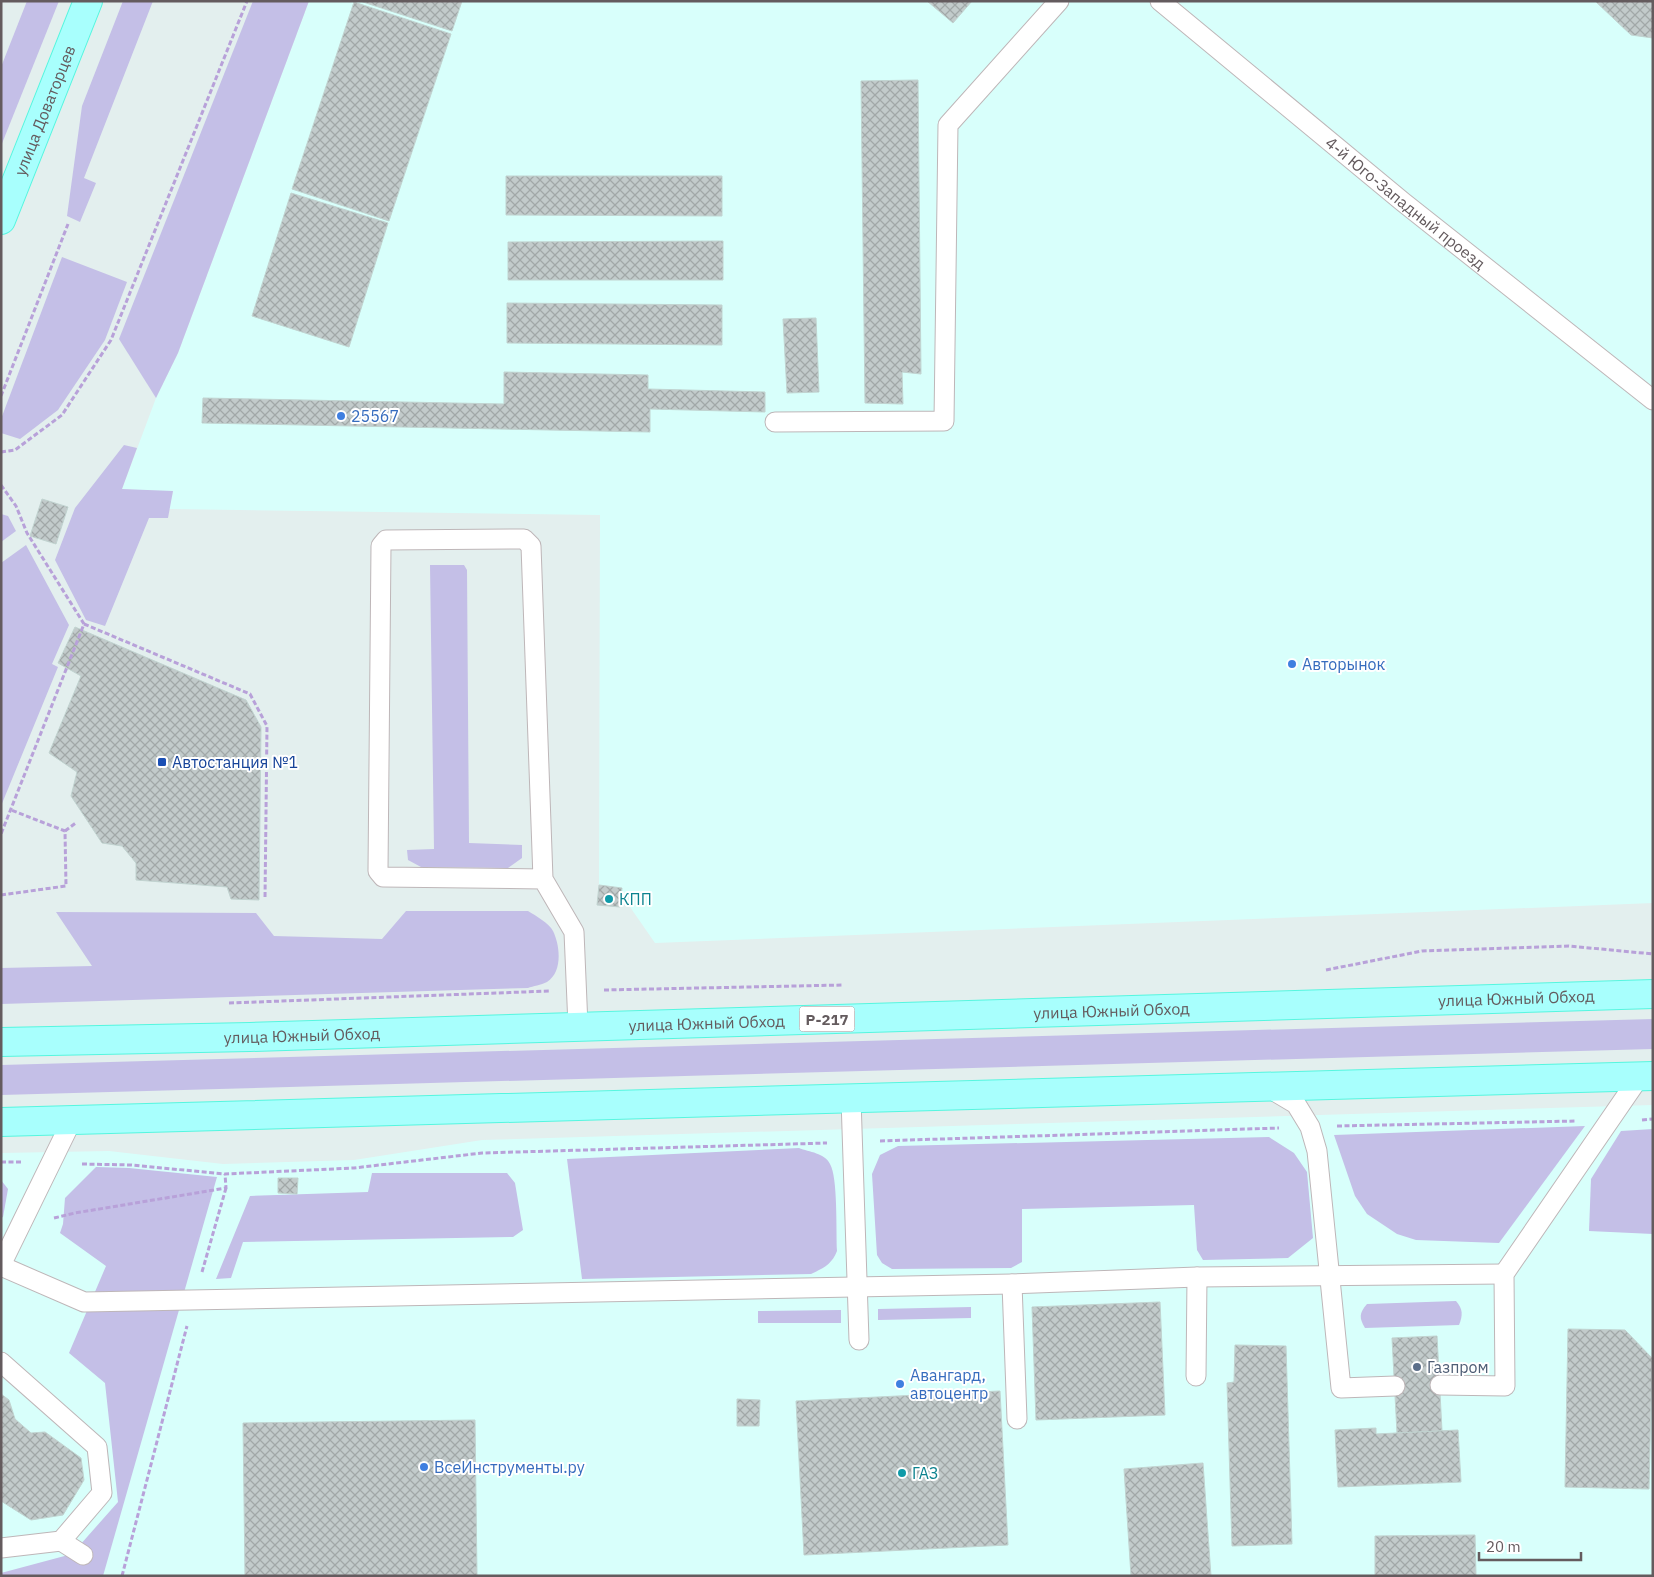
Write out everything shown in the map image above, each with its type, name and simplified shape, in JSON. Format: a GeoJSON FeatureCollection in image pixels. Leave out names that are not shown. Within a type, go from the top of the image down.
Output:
{"type":"FeatureCollection","features":[{"type":"Feature","properties":{"kind":"main road","name":"улица Доваторцев"},"geometry":{"type":"LineString","coordinates":[[1,220],[88,1]]}},
{"type":"Feature","properties":{"kind":"main road","name":"улица Южный Обход"},"geometry":{"type":"LineString","coordinates":[[1,1042],[250,1038],[578,1026],[1653,994]]}},
{"type":"Feature","properties":{"kind":"main road"},"geometry":{"type":"LineString","coordinates":[[1,1122],[1647,1076]]}},
{"type":"Feature","properties":{"kind":"lane"},"geometry":{"type":"LineString","coordinates":[[775,422],[944,421],[948,125],[1059,1]]}},
{"type":"Feature","properties":{"kind":"lane","name":"4-й Юго-Западный проезд"},"geometry":{"type":"LineString","coordinates":[[1160,1],[1403,202],[1653,400]]}},
{"type":"Feature","properties":{"kind":"lane"},"geometry":{"type":"LineString","coordinates":[[543,879],[383,877],[378,871],[381,546],[386,540],[524,540],[531,546],[543,879],[574,932],[578,1026]]}},
{"type":"Feature","properties":{"kind":"lane"},"geometry":{"type":"LineString","coordinates":[[1440,1385],[1505,1386],[1504,1274],[1647,1076]]}},
{"type":"Feature","properties":{"kind":"lane"},"geometry":{"type":"LineString","coordinates":[[1266,1086],[1296,1104],[1310,1127],[1317,1151],[1341,1388],[1395,1386]]}},
{"type":"Feature","properties":{"kind":"lane"},"geometry":{"type":"LineString","coordinates":[[851,1099],[859,1340]]}},
{"type":"Feature","properties":{"kind":"lane"},"geometry":{"type":"LineString","coordinates":[[72,1120],[1,1265],[84,1302],[1012,1284],[1196,1276],[1504,1274]]}},
{"type":"Feature","properties":{"kind":"lane"},"geometry":{"type":"LineString","coordinates":[[1196,1276],[1196,1376]]}},
{"type":"Feature","properties":{"kind":"lane"},"geometry":{"type":"LineString","coordinates":[[1012,1284],[1018,1419]]}},
{"type":"Feature","properties":{"kind":"lane"},"geometry":{"type":"LineString","coordinates":[[1,1362],[97,1447],[102,1493],[61,1541]]}},
{"type":"Feature","properties":{"kind":"lane"},"geometry":{"type":"LineString","coordinates":[[1,1548],[61,1541],[83,1554]]}},
{"type":"Feature","properties":{"kind":"path"},"geometry":{"type":"LineString","coordinates":[[1,452],[15,450],[62,416],[111,340],[247,1]]}},
{"type":"Feature","properties":{"kind":"path"},"geometry":{"type":"LineString","coordinates":[[1,396],[68,224]]}},
{"type":"Feature","properties":{"kind":"path"},"geometry":{"type":"LineString","coordinates":[[1,485],[16,506],[27,533],[84,624],[250,694],[267,726],[265,898]]}},
{"type":"Feature","properties":{"kind":"path"},"geometry":{"type":"LineString","coordinates":[[1,834],[84,624]]}},
{"type":"Feature","properties":{"kind":"path"},"geometry":{"type":"LineString","coordinates":[[11,810],[65,831]]}},
{"type":"Feature","properties":{"kind":"path"},"geometry":{"type":"LineString","coordinates":[[65,831],[77,822]]}},
{"type":"Feature","properties":{"kind":"path"},"geometry":{"type":"LineString","coordinates":[[1,895],[66,886],[65,831]]}},
{"type":"Feature","properties":{"kind":"path"},"geometry":{"type":"LineString","coordinates":[[1324,971],[1422,951],[1569,946],[1653,954]]}},
{"type":"Feature","properties":{"kind":"path"},"geometry":{"type":"LineString","coordinates":[[219,1004],[576,990],[846,985]]}},
{"type":"Feature","properties":{"kind":"path"},"geometry":{"type":"LineString","coordinates":[[122,1576],[194,1300],[226,1188],[225,1174]]}},
{"type":"Feature","properties":{"kind":"path"},"geometry":{"type":"LineString","coordinates":[[20,1226],[75,1213],[226,1188]]}},
{"type":"Feature","properties":{"kind":"shaded area"},"geometry":{"type":"Polygon","coordinates":[[[27,1],[59,1],[1,146],[1,67],[27,1]]]}},
{"type":"Feature","properties":{"kind":"shaded area"},"geometry":{"type":"Polygon","coordinates":[[[123,1],[153,1],[84,178],[96,183],[80,222],[67,216],[82,106],[123,1]]]}},
{"type":"Feature","properties":{"kind":"shaded area"},"geometry":{"type":"Polygon","coordinates":[[[253,1],[309,1],[178,353],[156,398],[119,339],[253,1]]]}},
{"type":"Feature","properties":{"kind":"shaded area"},"geometry":{"type":"Polygon","coordinates":[[[309,1],[1653,1],[1653,903],[655,943],[621,894],[622,888],[599,885],[600,515],[169,509],[173,492],[122,489],[156,398],[178,353],[309,1]]]}},
{"type":"Feature","properties":{"kind":"shaded area"},"geometry":{"type":"Polygon","coordinates":[[[62,257],[127,282],[105,340],[58,410],[20,439],[1,433],[1,419],[62,257]]]}},
{"type":"Feature","properties":{"kind":"shaded area"},"geometry":{"type":"Polygon","coordinates":[[[124,445],[137,448],[122,489],[173,491],[168,518],[149,518],[105,626],[86,620],[55,560],[75,508],[124,445]]]}},
{"type":"Feature","properties":{"kind":"shaded area"},"geometry":{"type":"Polygon","coordinates":[[[1,514],[8,516],[16,531],[1,542],[1,514]]]}},
{"type":"Feature","properties":{"kind":"shaded area"},"geometry":{"type":"Polygon","coordinates":[[[26,545],[69,625],[52,664],[58,667],[1,806],[1,563],[26,545]]]}},
{"type":"Feature","properties":{"kind":"shaded area"},"geometry":{"type":"Polygon","coordinates":[[[430,565],[464,565],[467,570],[469,843],[522,845],[522,858],[508,868],[421,867],[408,860],[407,850],[434,849],[430,565]]]}},
{"type":"Feature","properties":{"kind":"shaded area"},"geometry":{"type":"Polygon","coordinates":[[[406,911],[528,911],[545,922],[553,931],[559,958],[556,972],[547,982],[528,988],[1,1004],[1,968],[92,966],[56,912],[256,913],[274,936],[382,939],[406,911]]]}},
{"type":"Feature","properties":{"kind":"shaded area"},"geometry":{"type":"Polygon","coordinates":[[[1653,1019],[1653,1049],[1,1095],[1,1065],[1653,1019]]]}},
{"type":"Feature","properties":{"kind":"shaded area"},"geometry":{"type":"Polygon","coordinates":[[[1653,1105],[1653,1576],[1,1576],[1,1153],[109,1151],[223,1164],[354,1160],[482,1140],[1653,1105]]]}},
{"type":"Feature","properties":{"kind":"shaded area"},"geometry":{"type":"Polygon","coordinates":[[[1585,1126],[1499,1243],[1416,1240],[1397,1234],[1367,1214],[1355,1196],[1334,1135],[1585,1126]]]}},
{"type":"Feature","properties":{"kind":"shaded area"},"geometry":{"type":"Polygon","coordinates":[[[1653,1129],[1653,1234],[1589,1231],[1591,1179],[1621,1131],[1653,1129]]]}},
{"type":"Feature","properties":{"kind":"shaded area"},"geometry":{"type":"Polygon","coordinates":[[[1269,1137],[1294,1153],[1307,1172],[1313,1238],[1288,1258],[1203,1260],[1197,1250],[1194,1205],[1022,1209],[1022,1262],[1011,1268],[892,1269],[882,1263],[877,1255],[872,1174],[880,1155],[898,1146],[1269,1137]]]}},
{"type":"Feature","properties":{"kind":"shaded area"},"geometry":{"type":"Polygon","coordinates":[[[799,1148],[824,1157],[828,1160],[833,1171],[837,1251],[833,1259],[824,1268],[811,1274],[582,1279],[567,1159],[799,1148]]]}},
{"type":"Feature","properties":{"kind":"shaded area"},"geometry":{"type":"Polygon","coordinates":[[[96,1167],[129,1168],[217,1177],[103,1576],[1,1576],[1,1573],[72,1554],[118,1502],[105,1383],[69,1353],[106,1266],[60,1233],[63,1224],[65,1198],[96,1167]]]}},
{"type":"Feature","properties":{"kind":"shaded area"},"geometry":{"type":"Polygon","coordinates":[[[372,1173],[507,1173],[515,1183],[523,1230],[513,1237],[243,1242],[231,1278],[216,1279],[250,1196],[368,1192],[372,1173]]]}},
{"type":"Feature","properties":{"kind":"shaded area"},"geometry":{"type":"Polygon","coordinates":[[[1,1180],[8,1189],[3,1217],[1,1218],[1,1180]]]}},
{"type":"Feature","properties":{"kind":"shaded area"},"geometry":{"type":"Polygon","coordinates":[[[1456,1301],[1462,1312],[1459,1325],[1365,1328],[1361,1318],[1362,1310],[1367,1304],[1456,1301]]]}},
{"type":"Feature","properties":{"kind":"shaded area"},"geometry":{"type":"Polygon","coordinates":[[[971,1307],[971,1318],[878,1320],[878,1309],[971,1307]]]}},
{"type":"Feature","properties":{"kind":"shaded area"},"geometry":{"type":"Polygon","coordinates":[[[841,1310],[841,1323],[758,1323],[758,1311],[841,1310]]]}},
{"type":"Feature","properties":{"kind":"building"},"geometry":{"type":"Polygon","coordinates":[[[360,1],[462,1],[452,31],[360,1]]]}},
{"type":"Feature","properties":{"kind":"building"},"geometry":{"type":"Polygon","coordinates":[[[927,1],[972,1],[953,23],[927,1]]]}},
{"type":"Feature","properties":{"kind":"building"},"geometry":{"type":"Polygon","coordinates":[[[1595,1],[1653,1],[1653,38],[1631,35],[1595,1]]]}},
{"type":"Feature","properties":{"kind":"building"},"geometry":{"type":"Polygon","coordinates":[[[354,2],[451,34],[389,221],[292,189],[354,2]]]}},
{"type":"Feature","properties":{"kind":"building"},"geometry":{"type":"Polygon","coordinates":[[[918,80],[921,374],[902,372],[903,404],[865,403],[861,81],[918,80]]]}},
{"type":"Feature","properties":{"kind":"building"},"geometry":{"type":"Polygon","coordinates":[[[506,176],[722,176],[722,216],[506,215],[506,176]]]}},
{"type":"Feature","properties":{"kind":"building"},"geometry":{"type":"Polygon","coordinates":[[[291,193],[388,223],[349,347],[252,316],[291,193]]]}},
{"type":"Feature","properties":{"kind":"building"},"geometry":{"type":"Polygon","coordinates":[[[723,241],[723,280],[508,280],[508,242],[723,241]]]}},
{"type":"Feature","properties":{"kind":"building"},"geometry":{"type":"Polygon","coordinates":[[[507,303],[722,305],[722,345],[507,343],[507,303]]]}},
{"type":"Feature","properties":{"kind":"building"},"geometry":{"type":"Polygon","coordinates":[[[816,318],[819,392],[787,393],[783,319],[816,318]]]}},
{"type":"Feature","properties":{"kind":"building"},"geometry":{"type":"Polygon","coordinates":[[[504,372],[648,375],[648,389],[765,392],[765,412],[650,409],[650,432],[202,423],[203,398],[504,404],[504,372]]]}},
{"type":"Feature","properties":{"kind":"building"},"geometry":{"type":"Polygon","coordinates":[[[42,499],[68,507],[56,544],[30,536],[42,499]]]}},
{"type":"Feature","properties":{"kind":"building","name":"Автостанция №1"},"geometry":{"type":"Polygon","coordinates":[[[75,627],[246,700],[261,727],[259,900],[231,899],[227,887],[136,880],[136,863],[122,846],[102,843],[71,796],[77,772],[49,753],[81,676],[58,663],[75,627]]]}},
{"type":"Feature","properties":{"kind":"building","name":"КПП"},"geometry":{"type":"Polygon","coordinates":[[[599,885],[622,888],[620,907],[597,905],[599,885]]]}},
{"type":"Feature","properties":{"kind":"building"},"geometry":{"type":"Polygon","coordinates":[[[278,1178],[298,1178],[297,1194],[278,1193],[278,1178]]]}},
{"type":"Feature","properties":{"kind":"building"},"geometry":{"type":"Polygon","coordinates":[[[1160,1302],[1165,1415],[1036,1420],[1032,1307],[1160,1302]]]}},
{"type":"Feature","properties":{"kind":"building"},"geometry":{"type":"Polygon","coordinates":[[[1568,1329],[1625,1330],[1652,1358],[1649,1489],[1565,1487],[1568,1329]]]}},
{"type":"Feature","properties":{"kind":"building"},"geometry":{"type":"Polygon","coordinates":[[[1437,1336],[1442,1431],[1397,1433],[1392,1338],[1437,1336]]]}},
{"type":"Feature","properties":{"kind":"building"},"geometry":{"type":"Polygon","coordinates":[[[1235,1345],[1286,1346],[1292,1544],[1232,1546],[1227,1383],[1234,1382],[1235,1345]]]}},
{"type":"Feature","properties":{"kind":"building","name":"ГАЗ"},"geometry":{"type":"Polygon","coordinates":[[[1000,1391],[1008,1545],[804,1555],[796,1401],[1000,1391]]]}},
{"type":"Feature","properties":{"kind":"building"},"geometry":{"type":"Polygon","coordinates":[[[1,1394],[9,1400],[15,1419],[31,1433],[45,1432],[81,1458],[84,1480],[63,1515],[31,1520],[1,1501],[1,1394]]]}},
{"type":"Feature","properties":{"kind":"building"},"geometry":{"type":"Polygon","coordinates":[[[737,1399],[760,1400],[759,1426],[737,1426],[737,1399]]]}},
{"type":"Feature","properties":{"kind":"building"},"geometry":{"type":"Polygon","coordinates":[[[475,1420],[477,1576],[245,1576],[243,1423],[475,1420]]]}},
{"type":"Feature","properties":{"kind":"building"},"geometry":{"type":"Polygon","coordinates":[[[1376,1428],[1376,1434],[1458,1430],[1461,1482],[1338,1487],[1335,1430],[1376,1428]]]}},
{"type":"Feature","properties":{"kind":"building"},"geometry":{"type":"Polygon","coordinates":[[[1203,1463],[1211,1576],[1131,1576],[1124,1469],[1203,1463]]]}},
{"type":"Feature","properties":{"kind":"building"},"geometry":{"type":"Polygon","coordinates":[[[1475,1535],[1476,1576],[1375,1576],[1375,1536],[1475,1535]]]}},
{"type":"Feature","properties":{"kind":"place","name":"25567"},"geometry":{"type":"Point","coordinates":[341,416]}},
{"type":"Feature","properties":{"kind":"place","name":"Авторынок"},"geometry":{"type":"Point","coordinates":[1292,664]}},
{"type":"Feature","properties":{"kind":"place","name":"Автостанция №1"},"geometry":{"type":"Point","coordinates":[162,762]}},
{"type":"Feature","properties":{"kind":"place","name":"КПП"},"geometry":{"type":"Point","coordinates":[609,899]}},
{"type":"Feature","properties":{"kind":"place","name":"Газпром"},"geometry":{"type":"Point","coordinates":[1417,1367]}},
{"type":"Feature","properties":{"kind":"place","name":"Авангард, автоцентр"},"geometry":{"type":"Point","coordinates":[900,1384]}},
{"type":"Feature","properties":{"kind":"place","name":"ВсеИнструменты.ру"},"geometry":{"type":"Point","coordinates":[424,1467]}},
{"type":"Feature","properties":{"kind":"place","name":"ГАЗ"},"geometry":{"type":"Point","coordinates":[902,1473]}}]}
